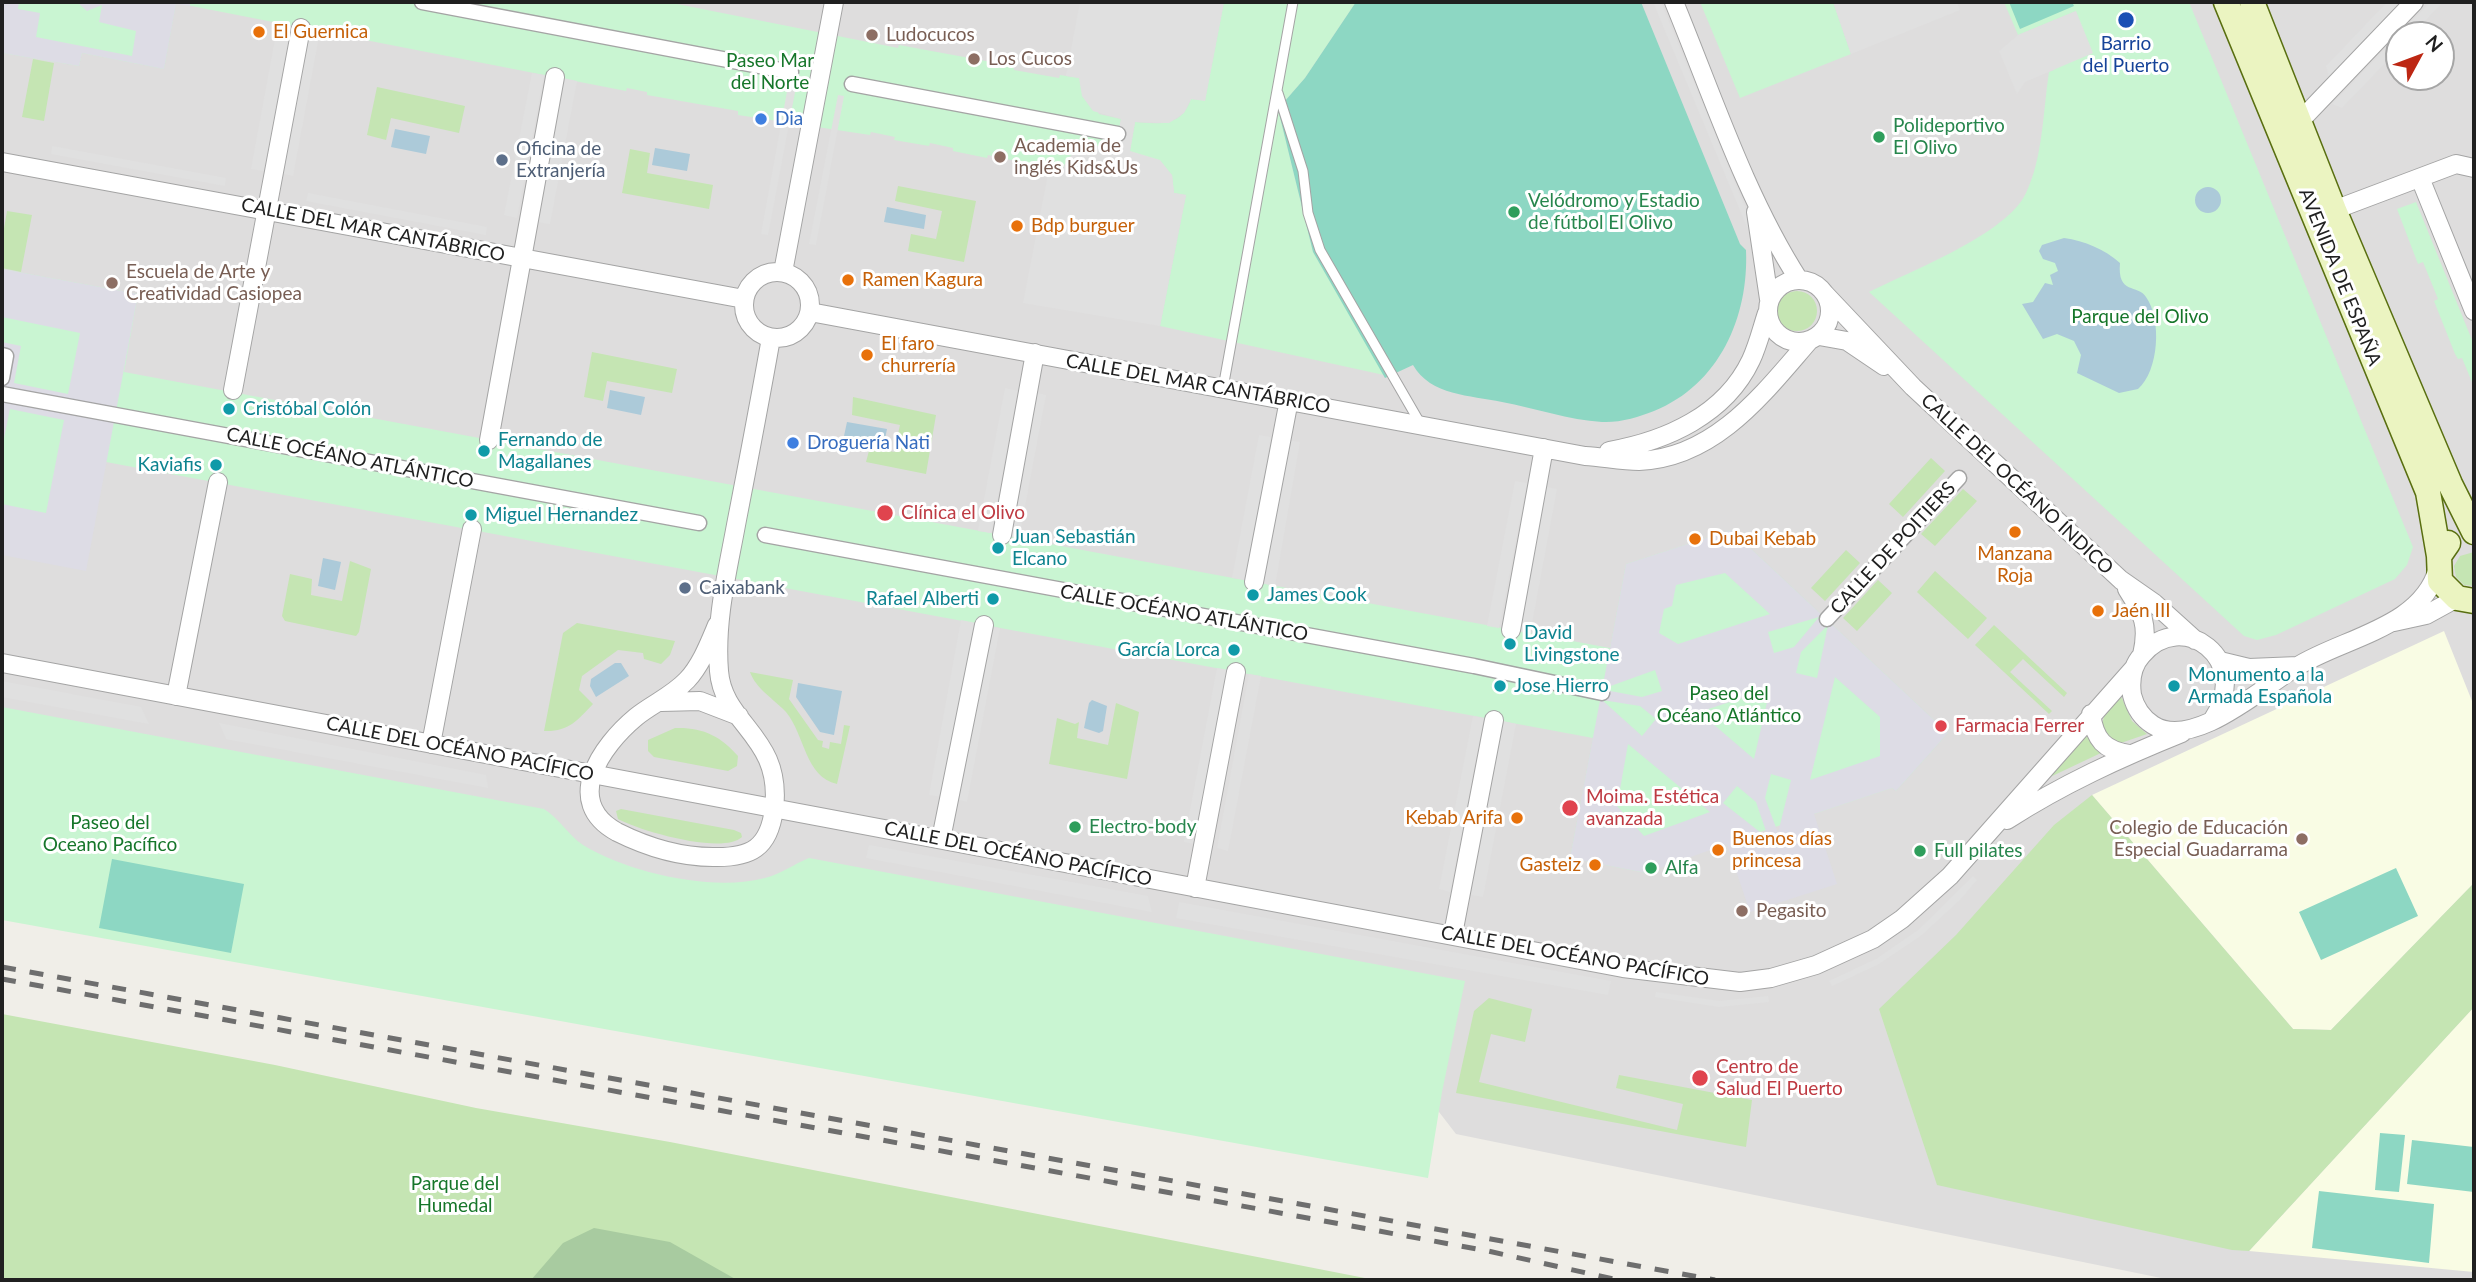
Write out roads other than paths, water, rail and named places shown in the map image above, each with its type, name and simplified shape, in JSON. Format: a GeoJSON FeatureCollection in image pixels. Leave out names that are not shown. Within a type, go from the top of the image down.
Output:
{"type":"FeatureCollection","features":[{"type":"Feature","properties":{"kind":"main road","name":"AVENIDA DE ESPAÑA"},"geometry":{"type":"LineString","coordinates":[[2226,2],[2428,492],[2438,562]]}},
{"type":"Feature","properties":{"kind":"main road","name":"AVENIDA DE ESPAÑA"},"geometry":{"type":"LineString","coordinates":[[2252,2],[2334,210],[2450,484],[2474,532]]}},
{"type":"Feature","properties":{"kind":"main road"},"geometry":{"type":"LineString","coordinates":[[2468,604],[2440,580],[2438,562],[2447,543],[2459,535],[2474,532]]}},
{"type":"Feature","properties":{"kind":"street"},"geometry":{"type":"LineString","coordinates":[[422,2],[790,72]]}},
{"type":"Feature","properties":{"kind":"street"},"geometry":{"type":"LineString","coordinates":[[783,272],[834,2]]}},
{"type":"Feature","properties":{"kind":"street"},"geometry":{"type":"LineString","coordinates":[[1674,2],[1747,178],[1799,280]]}},
{"type":"Feature","properties":{"kind":"street"},"geometry":{"type":"LineString","coordinates":[[2300,121],[2414,2]]}},
{"type":"Feature","properties":{"kind":"street"},"geometry":{"type":"LineString","coordinates":[[233,390],[301,28]]}},
{"type":"Feature","properties":{"kind":"street"},"geometry":{"type":"LineString","coordinates":[[489,440],[555,76]]}},
{"type":"Feature","properties":{"kind":"street"},"geometry":{"type":"LineString","coordinates":[[852,84],[1118,134]]}},
{"type":"Feature","properties":{"kind":"street","name":"CALLE DEL MAR CANTÁBRICO"},"geometry":{"type":"LineString","coordinates":[[2,162],[744,299]]}},
{"type":"Feature","properties":{"kind":"street"},"geometry":{"type":"LineString","coordinates":[[2334,210],[2456,164],[2474,167]]}},
{"type":"Feature","properties":{"kind":"street"},"geometry":{"type":"LineString","coordinates":[[1747,178],[1758,222],[1768,306],[1774,331],[1790,342],[1814,338],[1825,329],[1830,311],[1825,294],[1818,286],[1799,280],[1782,285],[1768,306]]}},
{"type":"Feature","properties":{"kind":"street"},"geometry":{"type":"LineString","coordinates":[[2420,178],[2474,310]]}},
{"type":"Feature","properties":{"kind":"street"},"geometry":{"type":"LineString","coordinates":[[783,272],[802,282],[810,301],[810,312],[801,329],[792,335],[771,338],[753,328],[744,310],[744,299],[754,281],[762,275],[783,272]]}},
{"type":"Feature","properties":{"kind":"street","name":"CALLE DEL OCÉANO ÍNDICO"},"geometry":{"type":"LineString","coordinates":[[1825,294],[1913,387],[2121,580],[2154,603],[2220,661]]}},
{"type":"Feature","properties":{"kind":"street","name":"CALLE DEL MAR CANTÁBRICO"},"geometry":{"type":"LineString","coordinates":[[1745,410],[1750,362],[1768,306]]}},
{"type":"Feature","properties":{"kind":"street","name":"CALLE DEL MAR CANTÁBRICO"},"geometry":{"type":"LineString","coordinates":[[810,312],[1585,456],[1639,461],[1671,455],[1719,435],[1814,338]]}},
{"type":"Feature","properties":{"kind":"street"},"geometry":{"type":"LineString","coordinates":[[718,625],[689,678],[622,729],[592,774],[588,796],[598,818],[638,842],[676,853],[723,858],[750,852],[766,839],[774,808],[771,764],[758,739],[739,716],[720,684],[718,625],[771,338]]}},
{"type":"Feature","properties":{"kind":"street","name":"CALLE DEL OCÉANO ÍNDICO"},"geometry":{"type":"LineString","coordinates":[[1814,338],[1837,338],[1855,346],[1913,387]]}},
{"type":"Feature","properties":{"kind":"street"},"geometry":{"type":"LineString","coordinates":[[1002,535],[1035,354]]}},
{"type":"Feature","properties":{"kind":"street"},"geometry":{"type":"LineString","coordinates":[[2,355],[6,356],[2,378]]}},
{"type":"Feature","properties":{"kind":"street","name":"CALLE DEL MAR CANTÁBRICO"},"geometry":{"type":"LineString","coordinates":[[1585,456],[1636,447],[1702,419],[1727,394],[1750,362]]}},
{"type":"Feature","properties":{"kind":"street","name":"CALLE OCÉANO ATLÁNTICO"},"geometry":{"type":"LineString","coordinates":[[2,394],[699,523]]}},
{"type":"Feature","properties":{"kind":"street"},"geometry":{"type":"LineString","coordinates":[[1254,582],[1289,400]]}},
{"type":"Feature","properties":{"kind":"street"},"geometry":{"type":"LineString","coordinates":[[1511,630],[1544,448]]}},
{"type":"Feature","properties":{"kind":"street","name":"CALLE DE POITIERS"},"geometry":{"type":"LineString","coordinates":[[1827,619],[1959,478]]}},
{"type":"Feature","properties":{"kind":"street"},"geometry":{"type":"LineString","coordinates":[[176,696],[218,482]]}},
{"type":"Feature","properties":{"kind":"street"},"geometry":{"type":"LineString","coordinates":[[430,744],[472,530]]}},
{"type":"Feature","properties":{"kind":"street","name":"CALLE OCÉANO ATLÁNTICO"},"geometry":{"type":"LineString","coordinates":[[765,535],[1474,666],[1602,693]]}},
{"type":"Feature","properties":{"kind":"street"},"geometry":{"type":"LineString","coordinates":[[2213,719],[2271,687],[2298,666],[2390,622],[2425,595],[2438,562]]}},
{"type":"Feature","properties":{"kind":"street","name":"CALLE DEL OCÉANO ÍNDICO"},"geometry":{"type":"LineString","coordinates":[[2121,580],[2141,612],[2147,633],[2132,692],[2142,715],[2164,730],[2182,733],[2192,729]]}},
{"type":"Feature","properties":{"kind":"street"},"geometry":{"type":"LineString","coordinates":[[2390,622],[2468,604]]}},
{"type":"Feature","properties":{"kind":"street"},"geometry":{"type":"LineString","coordinates":[[941,839],[984,625]]}},
{"type":"Feature","properties":{"kind":"street"},"geometry":{"type":"LineString","coordinates":[[2138,661],[2164,639],[2194,640]]}},
{"type":"Feature","properties":{"kind":"street","name":"CALLE DEL OCÉANO PACÍFICO"},"geometry":{"type":"LineString","coordinates":[[2,663],[1653,973],[1719,981],[1771,978],[1816,965],[1873,939],[1925,900],[1989,832],[2138,661]]}},
{"type":"Feature","properties":{"kind":"street"},"geometry":{"type":"LineString","coordinates":[[2213,719],[2226,692],[2220,661],[2249,668],[2298,666]]}},
{"type":"Feature","properties":{"kind":"street"},"geometry":{"type":"LineString","coordinates":[[1195,888],[1237,672]]}},
{"type":"Feature","properties":{"kind":"street"},"geometry":{"type":"LineString","coordinates":[[660,702],[700,701],[739,716]]}},
{"type":"Feature","properties":{"kind":"street"},"geometry":{"type":"LineString","coordinates":[[2091,714],[2094,733],[2100,743],[2112,751],[2129,754]]}},
{"type":"Feature","properties":{"kind":"street","name":"CALLE DEL OCÉANO PACÍFICO"},"geometry":{"type":"LineString","coordinates":[[1989,832],[2058,788],[2129,754],[2213,719]]}},
{"type":"Feature","properties":{"kind":"street"},"geometry":{"type":"LineString","coordinates":[[1453,934],[1494,720]]}},
{"type":"Feature","properties":{"kind":"lane"},"geometry":{"type":"LineString","coordinates":[[1223,388],[1293,2]]}},
{"type":"Feature","properties":{"kind":"lane"},"geometry":{"type":"LineString","coordinates":[[1277,90],[1303,171],[1308,213],[1320,250],[1421,425]]}},
{"type":"Feature","properties":{"kind":"water"},"geometry":{"type":"Polygon","coordinates":[[[395,129],[430,136],[426,154],[391,147],[395,129]]]}},
{"type":"Feature","properties":{"kind":"water"},"geometry":{"type":"Polygon","coordinates":[[[655,148],[690,154],[687,171],[652,165],[655,148]]]}},
{"type":"Feature","properties":{"kind":"water"},"geometry":{"type":"Polygon","coordinates":[[[2208,187],[2217,191],[2221,200],[2217,209],[2208,213],[2199,209],[2195,200],[2199,191],[2208,187]]]}},
{"type":"Feature","properties":{"kind":"water"},"geometry":{"type":"Polygon","coordinates":[[[887,207],[926,215],[924,229],[884,222],[887,207]]]}},
{"type":"Feature","properties":{"kind":"water"},"geometry":{"type":"Polygon","coordinates":[[[2064,238],[2094,246],[2114,258],[2120,263],[2120,273],[2125,284],[2142,293],[2151,307],[2156,331],[2154,358],[2145,381],[2138,389],[2119,393],[2077,373],[2081,355],[2074,341],[2057,334],[2043,339],[2022,304],[2033,302],[2045,283],[2053,285],[2050,275],[2058,271],[2055,263],[2043,259],[2039,251],[2042,245],[2064,238]]]}},
{"type":"Feature","properties":{"kind":"water"},"geometry":{"type":"Polygon","coordinates":[[[610,390],[645,397],[641,415],[607,408],[610,390]]]}},
{"type":"Feature","properties":{"kind":"water"},"geometry":{"type":"Polygon","coordinates":[[[847,422],[887,429],[884,444],[844,436],[847,422]]]}},
{"type":"Feature","properties":{"kind":"water"},"geometry":{"type":"Polygon","coordinates":[[[323,558],[341,562],[335,590],[318,586],[323,558]]]}},
{"type":"Feature","properties":{"kind":"water"},"geometry":{"type":"Polygon","coordinates":[[[615,663],[621,663],[629,676],[596,697],[590,686],[591,679],[615,663]]]}},
{"type":"Feature","properties":{"kind":"water"},"geometry":{"type":"Polygon","coordinates":[[[798,683],[842,691],[834,735],[820,732],[796,697],[798,683]]]}},
{"type":"Feature","properties":{"kind":"water"},"geometry":{"type":"Polygon","coordinates":[[[1092,700],[1107,706],[1103,731],[1099,733],[1084,728],[1092,700]]]}},
{"type":"Feature","properties":{"kind":"railway"},"geometry":{"type":"LineString","coordinates":[[2,967],[1715,1280]]}},
{"type":"Feature","properties":{"kind":"railway"},"geometry":{"type":"LineString","coordinates":[[2,979],[1488,1251],[1618,1280]]}},
{"type":"Feature","properties":{"kind":"place","name":"Barrio del Puerto"},"geometry":{"type":"Point","coordinates":[2126,20]}},
{"type":"Feature","properties":{"kind":"place","name":"El Guernica"},"geometry":{"type":"Point","coordinates":[259,32]}},
{"type":"Feature","properties":{"kind":"place","name":"Ludocucos"},"geometry":{"type":"Point","coordinates":[872,35]}},
{"type":"Feature","properties":{"kind":"place","name":"Los Cucos"},"geometry":{"type":"Point","coordinates":[974,59]}},
{"type":"Feature","properties":{"kind":"place","name":"Dia"},"geometry":{"type":"Point","coordinates":[761,119]}},
{"type":"Feature","properties":{"kind":"place","name":"Polideportivo El Olivo"},"geometry":{"type":"Point","coordinates":[1879,137]}},
{"type":"Feature","properties":{"kind":"place","name":"Academia de inglés Kids&Us"},"geometry":{"type":"Point","coordinates":[1000,157]}},
{"type":"Feature","properties":{"kind":"place","name":"Oficina de Extranjería"},"geometry":{"type":"Point","coordinates":[502,160]}},
{"type":"Feature","properties":{"kind":"place","name":"Velódromo y Estadio de fútbol El Olivo"},"geometry":{"type":"Point","coordinates":[1514,212]}},
{"type":"Feature","properties":{"kind":"place","name":"Bdp burguer"},"geometry":{"type":"Point","coordinates":[1017,226]}},
{"type":"Feature","properties":{"kind":"place","name":"Ramen Kagura"},"geometry":{"type":"Point","coordinates":[848,280]}},
{"type":"Feature","properties":{"kind":"place","name":"Escuela de Arte y Creatividad Casiopea"},"geometry":{"type":"Point","coordinates":[112,283]}},
{"type":"Feature","properties":{"kind":"place","name":"El faro churrería"},"geometry":{"type":"Point","coordinates":[867,355]}},
{"type":"Feature","properties":{"kind":"place","name":"Cristóbal Colón"},"geometry":{"type":"Point","coordinates":[229,409]}},
{"type":"Feature","properties":{"kind":"place","name":"Droguería Nati"},"geometry":{"type":"Point","coordinates":[793,443]}},
{"type":"Feature","properties":{"kind":"place","name":"Fernando de Magallanes"},"geometry":{"type":"Point","coordinates":[484,451]}},
{"type":"Feature","properties":{"kind":"place","name":"Kaviafis"},"geometry":{"type":"Point","coordinates":[216,465]}},
{"type":"Feature","properties":{"kind":"place","name":"Clínica el Olivo"},"geometry":{"type":"Point","coordinates":[885,513]}},
{"type":"Feature","properties":{"kind":"place","name":"Miguel Hernandez"},"geometry":{"type":"Point","coordinates":[471,515]}},
{"type":"Feature","properties":{"kind":"place","name":"Manzana Roja"},"geometry":{"type":"Point","coordinates":[2015,532]}},
{"type":"Feature","properties":{"kind":"place","name":"Dubai Kebab"},"geometry":{"type":"Point","coordinates":[1695,539]}},
{"type":"Feature","properties":{"kind":"place","name":"Juan Sebastián Elcano"},"geometry":{"type":"Point","coordinates":[998,548]}},
{"type":"Feature","properties":{"kind":"place","name":"Caixabank"},"geometry":{"type":"Point","coordinates":[685,588]}},
{"type":"Feature","properties":{"kind":"place","name":"James Cook"},"geometry":{"type":"Point","coordinates":[1253,595]}},
{"type":"Feature","properties":{"kind":"place","name":"Rafael Alberti"},"geometry":{"type":"Point","coordinates":[993,599]}},
{"type":"Feature","properties":{"kind":"place","name":"Jaén III"},"geometry":{"type":"Point","coordinates":[2098,611]}},
{"type":"Feature","properties":{"kind":"place","name":"David Livingstone"},"geometry":{"type":"Point","coordinates":[1510,644]}},
{"type":"Feature","properties":{"kind":"place","name":"García Lorca"},"geometry":{"type":"Point","coordinates":[1234,650]}},
{"type":"Feature","properties":{"kind":"place","name":"Jose Hierro"},"geometry":{"type":"Point","coordinates":[1500,686]}},
{"type":"Feature","properties":{"kind":"place","name":"Monumento a la Armada Española"},"geometry":{"type":"Point","coordinates":[2174,686]}},
{"type":"Feature","properties":{"kind":"place","name":"Farmacia Ferrer"},"geometry":{"type":"Point","coordinates":[1941,726]}},
{"type":"Feature","properties":{"kind":"place","name":"Moima. Estética avanzada"},"geometry":{"type":"Point","coordinates":[1570,808]}},
{"type":"Feature","properties":{"kind":"place","name":"Kebab Arifa"},"geometry":{"type":"Point","coordinates":[1517,818]}},
{"type":"Feature","properties":{"kind":"place","name":"Electro-body"},"geometry":{"type":"Point","coordinates":[1075,827]}},
{"type":"Feature","properties":{"kind":"place","name":"Colegio de Educación Especial Guadarrama"},"geometry":{"type":"Point","coordinates":[2302,839]}},
{"type":"Feature","properties":{"kind":"place","name":"Buenos días princesa"},"geometry":{"type":"Point","coordinates":[1718,850]}},
{"type":"Feature","properties":{"kind":"place","name":"Full pilates"},"geometry":{"type":"Point","coordinates":[1920,851]}},
{"type":"Feature","properties":{"kind":"place","name":"Gasteiz"},"geometry":{"type":"Point","coordinates":[1595,865]}},
{"type":"Feature","properties":{"kind":"place","name":"Alfa"},"geometry":{"type":"Point","coordinates":[1651,868]}},
{"type":"Feature","properties":{"kind":"place","name":"Pegasito"},"geometry":{"type":"Point","coordinates":[1742,911]}},
{"type":"Feature","properties":{"kind":"place","name":"Centro de Salud El Puerto"},"geometry":{"type":"Point","coordinates":[1700,1078]}},
{"type":"Feature","properties":{"kind":"park label","name":"Paseo Mar del Norte"},"geometry":{"type":"Point","coordinates":[770,72]}},
{"type":"Feature","properties":{"kind":"park label","name":"Parque del Olivo"},"geometry":{"type":"Point","coordinates":[2140,317]}},
{"type":"Feature","properties":{"kind":"park label","name":"Paseo del Océano Atlántico"},"geometry":{"type":"Point","coordinates":[1729,705]}},
{"type":"Feature","properties":{"kind":"park label","name":"Paseo del Oceano Pacífico"},"geometry":{"type":"Point","coordinates":[110,834]}},
{"type":"Feature","properties":{"kind":"park label","name":"Parque del Humedal"},"geometry":{"type":"Point","coordinates":[455,1195]}}]}
